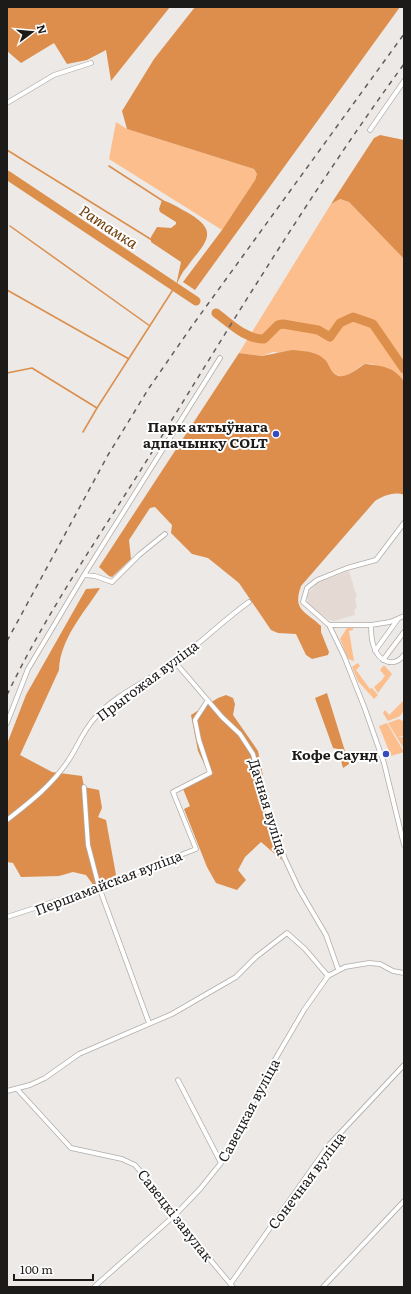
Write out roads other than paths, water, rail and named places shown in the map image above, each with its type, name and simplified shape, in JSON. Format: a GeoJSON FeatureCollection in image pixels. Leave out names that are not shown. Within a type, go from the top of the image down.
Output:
{"type":"FeatureCollection","features":[{"type":"Feature","properties":{"kind":"street"},"geometry":{"type":"LineString","coordinates":[[7,103],[54,75],[91,63]]}},
{"type":"Feature","properties":{"kind":"street"},"geometry":{"type":"LineString","coordinates":[[370,130],[404,81]]}},
{"type":"Feature","properties":{"kind":"street"},"geometry":{"type":"LineString","coordinates":[[7,723],[28,669],[84,575],[220,358]]}},
{"type":"Feature","properties":{"kind":"street"},"geometry":{"type":"LineString","coordinates":[[404,523],[376,560],[342,570],[317,580],[307,588],[303,602],[329,625],[365,709],[384,763],[404,845]]}},
{"type":"Feature","properties":{"kind":"street"},"geometry":{"type":"LineString","coordinates":[[84,575],[95,576],[112,582],[139,555],[165,534]]}},
{"type":"Feature","properties":{"kind":"street","name":"Прыгожая вуліца"},"geometry":{"type":"LineString","coordinates":[[7,820],[48,786],[67,762],[93,720],[100,713],[136,685],[154,677],[175,662],[230,615],[249,602]]}},
{"type":"Feature","properties":{"kind":"street"},"geometry":{"type":"LineString","coordinates":[[329,625],[371,625],[390,622],[404,616]]}},
{"type":"Feature","properties":{"kind":"street"},"geometry":{"type":"LineString","coordinates":[[375,651],[398,619]]}},
{"type":"Feature","properties":{"kind":"street"},"geometry":{"type":"LineString","coordinates":[[371,625],[371,636],[375,651],[383,660],[387,663],[396,662],[404,655]]}},
{"type":"Feature","properties":{"kind":"street"},"geometry":{"type":"LineString","coordinates":[[383,660],[404,632]]}},
{"type":"Feature","properties":{"kind":"street","name":"Дачная вуліца"},"geometry":{"type":"LineString","coordinates":[[175,662],[222,717],[240,734],[253,754],[271,822],[285,859],[299,889],[326,935],[338,969]]}},
{"type":"Feature","properties":{"kind":"street","name":"Першамайская вуліца"},"geometry":{"type":"LineString","coordinates":[[7,917],[99,887],[196,849],[173,792],[210,773],[199,740],[195,720],[208,700]]}},
{"type":"Feature","properties":{"kind":"street"},"geometry":{"type":"LineString","coordinates":[[84,787],[88,846],[99,887],[149,1024]]}},
{"type":"Feature","properties":{"kind":"street"},"geometry":{"type":"LineString","coordinates":[[7,1091],[17,1089],[46,1078],[79,1054],[172,1014],[236,977],[256,958],[288,933],[305,949],[328,976]]}},
{"type":"Feature","properties":{"kind":"street","name":"Савецкая вуліца"},"geometry":{"type":"LineString","coordinates":[[94,1287],[175,1215],[200,1189],[221,1163],[273,1063],[304,1010],[328,976],[338,969],[374,963],[393,971],[404,973]]}},
{"type":"Feature","properties":{"kind":"street","name":"Сонечная вуліца"},"geometry":{"type":"LineString","coordinates":[[232,1285],[328,1146],[404,1065]]}},
{"type":"Feature","properties":{"kind":"street"},"geometry":{"type":"LineString","coordinates":[[178,1080],[221,1163]]}},
{"type":"Feature","properties":{"kind":"street","name":"Савецкі завулак"},"geometry":{"type":"LineString","coordinates":[[17,1089],[71,1148],[122,1159],[135,1165],[186,1231],[232,1285]]}},
{"type":"Feature","properties":{"kind":"street"},"geometry":{"type":"LineString","coordinates":[[323,1287],[404,1201]]}},
{"type":"Feature","properties":{"kind":"waterway"},"geometry":{"type":"LineString","coordinates":[[7,150],[152,240]]}},
{"type":"Feature","properties":{"kind":"waterway"},"geometry":{"type":"LineString","coordinates":[[109,166],[163,201]]}},
{"type":"Feature","properties":{"kind":"waterway","name":"Ратамка"},"geometry":{"type":"LineString","coordinates":[[7,175],[196,301]]}},
{"type":"Feature","properties":{"kind":"waterway"},"geometry":{"type":"LineString","coordinates":[[10,226],[150,326]]}},
{"type":"Feature","properties":{"kind":"waterway"},"geometry":{"type":"LineString","coordinates":[[7,373],[32,368],[97,408],[176,285]]}},
{"type":"Feature","properties":{"kind":"waterway"},"geometry":{"type":"LineString","coordinates":[[7,290],[129,359]]}},
{"type":"Feature","properties":{"kind":"waterway","name":"Ратамка"},"geometry":{"type":"LineString","coordinates":[[216,313],[244,334],[264,339],[278,325],[283,324],[318,330],[330,337],[340,323],[353,317],[373,324],[404,369]]}},
{"type":"Feature","properties":{"kind":"waterway"},"geometry":{"type":"LineString","coordinates":[[83,432],[97,408]]}},
{"type":"Feature","properties":{"kind":"railway"},"geometry":{"type":"LineString","coordinates":[[7,641],[108,455],[149,388],[192,326],[404,34]]}},
{"type":"Feature","properties":{"kind":"railway"},"geometry":{"type":"LineString","coordinates":[[7,695],[23,662],[59,599],[138,475],[246,300],[339,157],[404,64]]}},
{"type":"Feature","properties":{"kind":"place","name":"Парк актыўнага адпачынку COLT"},"geometry":{"type":"Point","coordinates":[276,434]}},
{"type":"Feature","properties":{"kind":"place","name":"Кофе Саунд"},"geometry":{"type":"Point","coordinates":[386,754]}}]}
